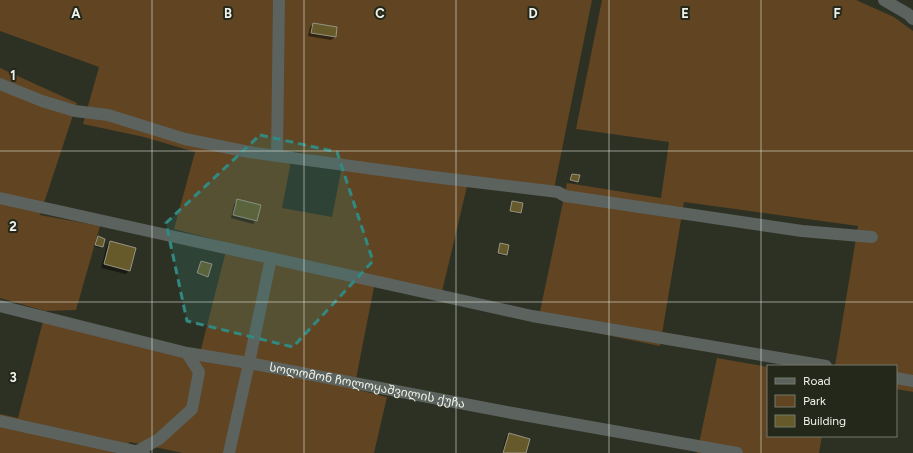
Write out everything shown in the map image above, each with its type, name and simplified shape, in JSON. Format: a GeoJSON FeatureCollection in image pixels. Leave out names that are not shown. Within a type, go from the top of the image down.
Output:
{"type":"FeatureCollection","features":[{"type":"Feature","properties":{"kind":"street"},"geometry":{"type":"LineString","coordinates":[[277,156],[279,0]]}},
{"type":"Feature","properties":{"kind":"street"},"geometry":{"type":"LineString","coordinates":[[884,0],[908,14],[913,19]]}},
{"type":"Feature","properties":{"kind":"street"},"geometry":{"type":"LineString","coordinates":[[0,84],[42,101],[75,111],[108,115],[185,139],[277,156],[558,192],[565,196],[802,231],[872,236]]}},
{"type":"Feature","properties":{"kind":"street"},"geometry":{"type":"LineString","coordinates":[[0,198],[532,316],[820,365]]}},
{"type":"Feature","properties":{"kind":"street"},"geometry":{"type":"LineString","coordinates":[[229,453],[271,258]]}},
{"type":"Feature","properties":{"kind":"street","name":"სოლომონ ჩოლოყაშვილის ქუჩა"},"geometry":{"type":"LineString","coordinates":[[0,306],[187,353],[249,363],[512,414],[737,453]]}},
{"type":"Feature","properties":{"kind":"street"},"geometry":{"type":"LineString","coordinates":[[0,421],[138,453],[159,439],[192,409],[199,372],[187,353]]}},
{"type":"Feature","properties":{"kind":"street"},"geometry":{"type":"LineString","coordinates":[[897,378],[913,381]]}},
{"type":"Feature","properties":{"kind":"highlighted area"},"geometry":{"type":"Polygon","coordinates":[[[260,135],[337,152],[373,261],[293,347],[187,321],[166,223],[260,135]]]}},
{"type":"Feature","properties":{"kind":"green space"},"geometry":{"type":"Polygon","coordinates":[[[0,0],[592,0],[554,189],[469,178],[440,300],[374,287],[354,389],[387,397],[374,453],[183,453],[130,442],[113,453],[0,453],[0,414],[18,418],[43,321],[198,361],[228,243],[174,229],[195,152],[144,137],[83,124],[99,67],[0,31],[0,0]],[[293,151],[282,208],[332,217],[343,161],[293,151]]]}},
{"type":"Feature","properties":{"kind":"green space"},"geometry":{"type":"Polygon","coordinates":[[[602,0],[856,0],[894,17],[913,31],[913,392],[897,389],[897,365],[835,365],[858,226],[684,202],[660,346],[538,321],[567,183],[661,198],[669,142],[576,129],[602,0]]]}},
{"type":"Feature","properties":{"kind":"green space"},"geometry":{"type":"Polygon","coordinates":[[[0,68],[77,103],[40,215],[100,226],[76,310],[45,311],[0,298],[0,68]]]}},
{"type":"Feature","properties":{"kind":"green space"},"geometry":{"type":"Polygon","coordinates":[[[717,358],[767,367],[767,437],[822,437],[819,453],[697,453],[717,358]]]}},
{"type":"Feature","properties":{"kind":"building"},"geometry":{"type":"Polygon","coordinates":[[[313,23],[337,27],[336,37],[311,33],[313,23]]]}},
{"type":"Feature","properties":{"kind":"building"},"geometry":{"type":"Polygon","coordinates":[[[572,174],[580,175],[578,182],[570,180],[572,174]]]}},
{"type":"Feature","properties":{"kind":"building"},"geometry":{"type":"Polygon","coordinates":[[[237,199],[261,205],[257,221],[233,215],[237,199]]]}},
{"type":"Feature","properties":{"kind":"building"},"geometry":{"type":"Polygon","coordinates":[[[512,201],[523,203],[521,213],[510,211],[512,201]]]}},
{"type":"Feature","properties":{"kind":"building"},"geometry":{"type":"Polygon","coordinates":[[[98,236],[105,239],[103,247],[95,245],[98,236]]]}},
{"type":"Feature","properties":{"kind":"building"},"geometry":{"type":"Polygon","coordinates":[[[110,241],[136,248],[130,271],[104,264],[110,241]]]}},
{"type":"Feature","properties":{"kind":"building"},"geometry":{"type":"Polygon","coordinates":[[[500,243],[509,245],[507,255],[498,253],[500,243]]]}},
{"type":"Feature","properties":{"kind":"building"},"geometry":{"type":"Polygon","coordinates":[[[201,261],[212,264],[208,277],[197,273],[201,261]]]}},
{"type":"Feature","properties":{"kind":"building"},"geometry":{"type":"Polygon","coordinates":[[[509,433],[530,439],[526,453],[503,453],[509,433]]]}}]}
